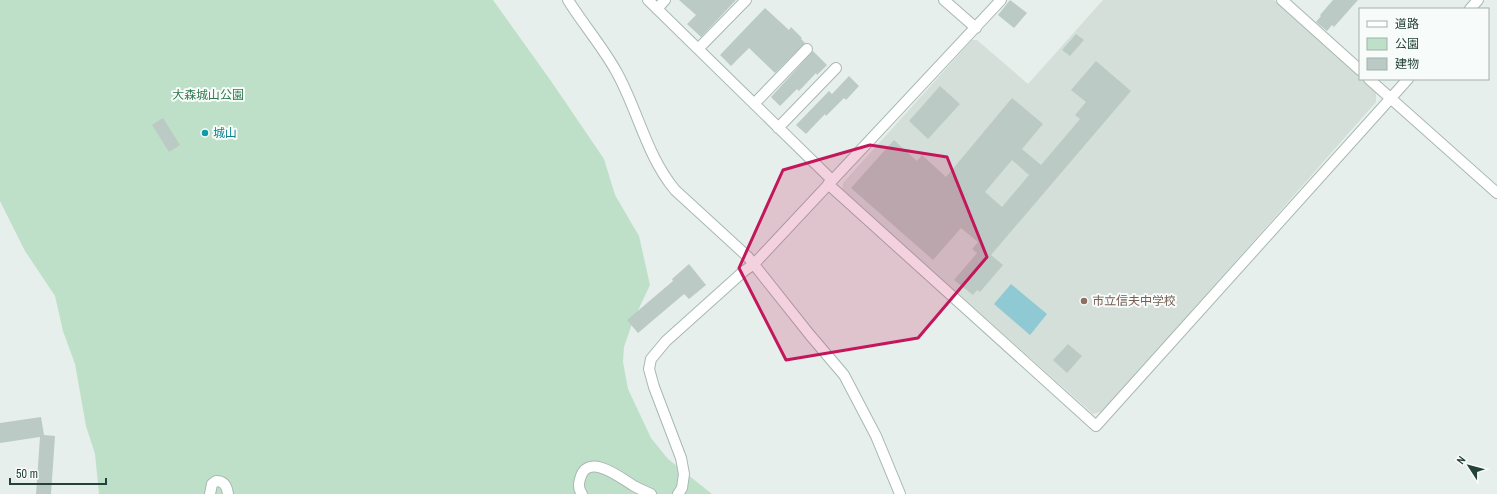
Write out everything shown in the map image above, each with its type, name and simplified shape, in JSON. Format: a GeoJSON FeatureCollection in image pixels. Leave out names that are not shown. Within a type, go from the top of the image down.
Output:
{"type":"FeatureCollection","features":[{"type":"Feature","properties":{"kind":"street"},"geometry":{"type":"LineString","coordinates":[[568,0],[616,70],[630,99],[657,164],[668,182],[748,257],[844,375],[876,436],[900,494]]}},
{"type":"Feature","properties":{"kind":"street"},"geometry":{"type":"LineString","coordinates":[[648,0],[754,104],[830,182],[1096,426],[1407,80]]}},
{"type":"Feature","properties":{"kind":"street"},"geometry":{"type":"LineString","coordinates":[[657,9],[665,0]]}},
{"type":"Feature","properties":{"kind":"street"},"geometry":{"type":"LineString","coordinates":[[698,49],[746,0]]}},
{"type":"Feature","properties":{"kind":"street"},"geometry":{"type":"LineString","coordinates":[[944,0],[976,28]]}},
{"type":"Feature","properties":{"kind":"street"},"geometry":{"type":"LineString","coordinates":[[678,494],[682,488],[684,474],[681,458],[654,387],[649,368],[651,359],[666,341],[744,271],[754,264],[1001,0]]}},
{"type":"Feature","properties":{"kind":"street"},"geometry":{"type":"LineString","coordinates":[[1282,0],[1359,69]]}},
{"type":"Feature","properties":{"kind":"street"},"geometry":{"type":"LineString","coordinates":[[1471,8],[1478,0]]}},
{"type":"Feature","properties":{"kind":"street"},"geometry":{"type":"LineString","coordinates":[[754,104],[807,49]]}},
{"type":"Feature","properties":{"kind":"street"},"geometry":{"type":"LineString","coordinates":[[778,128],[836,68]]}},
{"type":"Feature","properties":{"kind":"street"},"geometry":{"type":"LineString","coordinates":[[1370,80],[1497,193]]}},
{"type":"Feature","properties":{"kind":"street"},"geometry":{"type":"LineString","coordinates":[[582,494],[579,485],[580,478],[584,471],[591,466],[602,467],[651,494]]}},
{"type":"Feature","properties":{"kind":"street"},"geometry":{"type":"LineString","coordinates":[[210,494],[212,484],[216,481],[225,484],[228,494]]}},
{"type":"Feature","properties":{"kind":"highlighted area"},"geometry":{"type":"Polygon","coordinates":[[[870,145],[947,157],[987,257],[918,338],[786,360],[739,268],[783,170],[870,145]]]}},
{"type":"Feature","properties":{"kind":"shaded area","name":"市立信夫中学校"},"geometry":{"type":"Polygon","coordinates":[[[1103,0],[1274,0],[1359,76],[1359,80],[1363,80],[1376,92],[1376,102],[1104,411],[1093,414],[842,191],[843,183],[972,40],[977,40],[1028,84],[1103,0]]]}},
{"type":"Feature","properties":{"kind":"green space","name":"大森城山公園"},"geometry":{"type":"Polygon","coordinates":[[[0,0],[493,0],[604,159],[615,195],[639,236],[650,285],[633,321],[624,347],[623,362],[628,389],[651,438],[668,459],[712,494],[99,494],[95,454],[86,426],[75,364],[63,331],[55,296],[25,251],[0,201],[0,0]]]}},
{"type":"Feature","properties":{"kind":"water"},"geometry":{"type":"Polygon","coordinates":[[[1011,284],[1047,314],[1030,335],[994,304],[1011,284]]]}},
{"type":"Feature","properties":{"kind":"building"},"geometry":{"type":"Polygon","coordinates":[[[679,0],[736,0],[701,37],[687,24],[696,15],[679,0]]]}},
{"type":"Feature","properties":{"kind":"building"},"geometry":{"type":"Polygon","coordinates":[[[1010,0],[1027,13],[1014,28],[998,15],[1010,0]]]}},
{"type":"Feature","properties":{"kind":"building"},"geometry":{"type":"Polygon","coordinates":[[[1333,0],[1358,0],[1334,27],[1332,25],[1327,31],[1316,22],[1333,0]]]}},
{"type":"Feature","properties":{"kind":"building"},"geometry":{"type":"Polygon","coordinates":[[[765,8],[789,30],[791,27],[805,43],[775,73],[749,48],[731,66],[720,55],[765,8]]]}},
{"type":"Feature","properties":{"kind":"building"},"geometry":{"type":"Polygon","coordinates":[[[1076,34],[1084,40],[1070,56],[1062,50],[1076,34]]]}},
{"type":"Feature","properties":{"kind":"building"},"geometry":{"type":"Polygon","coordinates":[[[813,51],[827,65],[817,75],[816,73],[799,91],[797,89],[780,106],[771,97],[813,51]]]}},
{"type":"Feature","properties":{"kind":"building"},"geometry":{"type":"Polygon","coordinates":[[[1096,61],[1131,91],[991,255],[1003,265],[980,292],[977,290],[973,295],[954,280],[977,253],[972,249],[978,242],[961,228],[933,260],[851,188],[894,140],[917,161],[922,155],[946,177],[1012,98],[1043,124],[1022,149],[1041,165],[1080,119],[1075,115],[1086,102],[1071,90],[1096,61]],[[1012,160],[985,192],[1002,207],[1029,175],[1012,160]]]}},
{"type":"Feature","properties":{"kind":"building"},"geometry":{"type":"Polygon","coordinates":[[[849,76],[859,86],[846,100],[844,98],[826,116],[825,114],[806,134],[796,125],[829,91],[832,94],[849,76]]]}},
{"type":"Feature","properties":{"kind":"building"},"geometry":{"type":"Polygon","coordinates":[[[940,86],[960,104],[928,139],[909,121],[940,86]]]}},
{"type":"Feature","properties":{"kind":"building"},"geometry":{"type":"Polygon","coordinates":[[[163,118],[180,145],[169,152],[152,125],[163,118]]]}},
{"type":"Feature","properties":{"kind":"building"},"geometry":{"type":"Polygon","coordinates":[[[689,264],[706,285],[689,299],[684,294],[638,333],[627,320],[673,281],[672,279],[689,264]]]}},
{"type":"Feature","properties":{"kind":"building"},"geometry":{"type":"Polygon","coordinates":[[[1068,344],[1082,356],[1067,373],[1053,360],[1068,344]]]}},
{"type":"Feature","properties":{"kind":"building"},"geometry":{"type":"Polygon","coordinates":[[[41,417],[44,435],[55,436],[51,494],[36,494],[40,437],[0,443],[0,423],[41,417]]]}},
{"type":"Feature","properties":{"kind":"place","name":"城山"},"geometry":{"type":"Point","coordinates":[205,133]}},
{"type":"Feature","properties":{"kind":"place","name":"市立信夫中学校"},"geometry":{"type":"Point","coordinates":[1084,301]}}]}
